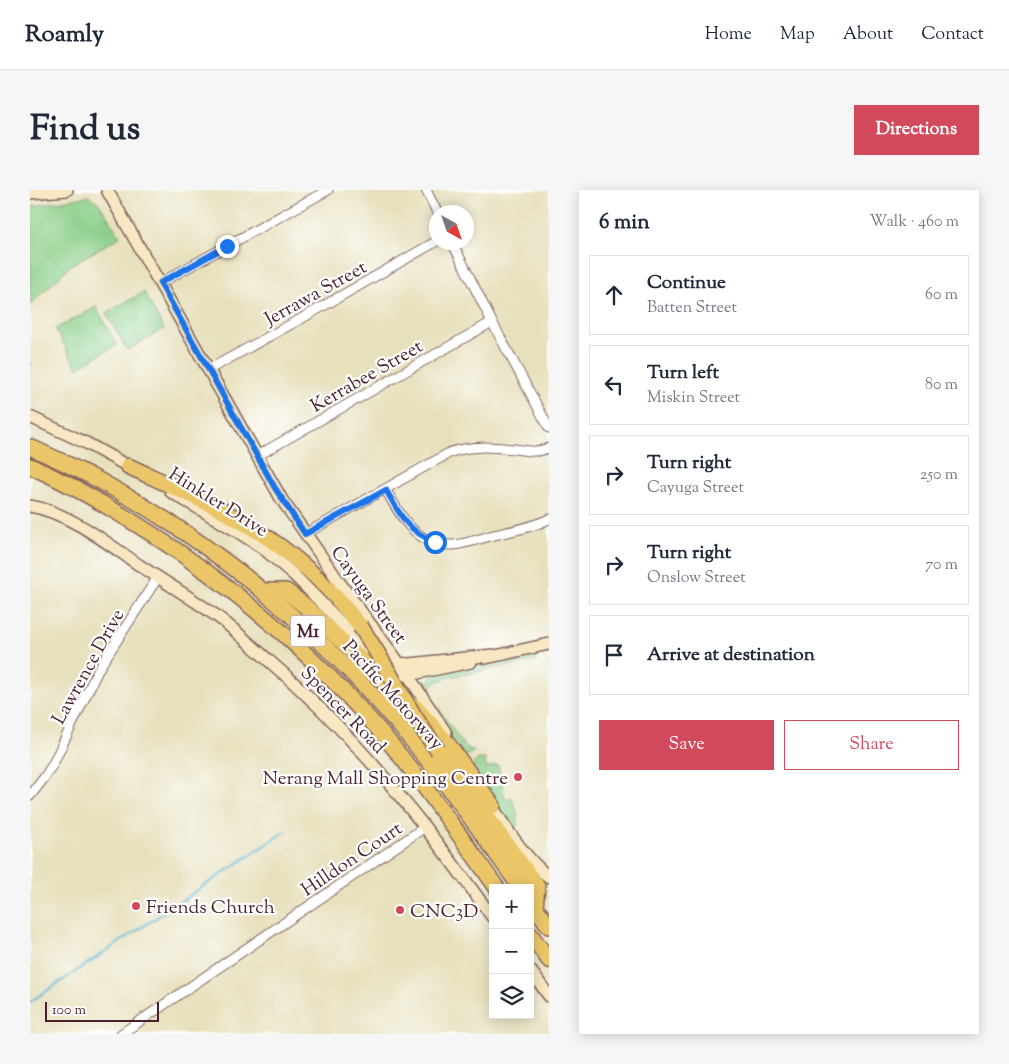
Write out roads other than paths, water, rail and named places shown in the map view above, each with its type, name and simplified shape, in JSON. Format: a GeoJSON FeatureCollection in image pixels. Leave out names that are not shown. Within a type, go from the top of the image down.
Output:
{"type":"FeatureCollection","features":[{"type":"Feature","properties":{"kind":"highway","name":"Pacific Motorway"},"geometry":{"type":"LineString","coordinates":[[30,447],[86,474],[137,503],[206,548],[262,591],[339,660],[396,722],[442,780],[518,884]]}},
{"type":"Feature","properties":{"kind":"highway","name":"Pacific Motorway"},"geometry":{"type":"LineString","coordinates":[[30,466],[100,502],[196,563],[247,602],[298,645],[372,722],[402,758],[494,884]]}},
{"type":"Feature","properties":{"kind":"highway"},"geometry":{"type":"LineString","coordinates":[[128,466],[226,513],[262,534],[299,562],[348,610],[384,662],[416,719],[536,886],[534,898]]}},
{"type":"Feature","properties":{"kind":"highway"},"geometry":{"type":"LineString","coordinates":[[262,591],[286,591],[375,673],[411,703],[445,740],[493,806]]}},
{"type":"Feature","properties":{"kind":"highway"},"geometry":{"type":"LineString","coordinates":[[534,905],[549,926]]}},
{"type":"Feature","properties":{"kind":"highway"},"geometry":{"type":"LineString","coordinates":[[534,939],[549,960]]}},
{"type":"Feature","properties":{"kind":"street"},"geometry":{"type":"LineString","coordinates":[[30,192],[34,190]]}},
{"type":"Feature","properties":{"kind":"street"},"geometry":{"type":"LineString","coordinates":[[30,192],[67,190]]}},
{"type":"Feature","properties":{"kind":"street","name":"Cayuga Street"},"geometry":{"type":"LineString","coordinates":[[107,190],[282,500],[408,675],[522,848],[540,870],[549,877]]}},
{"type":"Feature","properties":{"kind":"street"},"geometry":{"type":"LineString","coordinates":[[160,283],[328,190]]}},
{"type":"Feature","properties":{"kind":"street"},"geometry":{"type":"LineString","coordinates":[[426,190],[434,205]]}},
{"type":"Feature","properties":{"kind":"street","name":"Jerrawa Street"},"geometry":{"type":"LineString","coordinates":[[208,370],[429,245]]}},
{"type":"Feature","properties":{"kind":"street"},"geometry":{"type":"LineString","coordinates":[[456,250],[549,428]]}},
{"type":"Feature","properties":{"kind":"street","name":"Kerrabee Street"},"geometry":{"type":"LineString","coordinates":[[257,456],[492,322]]}},
{"type":"Feature","properties":{"kind":"street","name":"Hinkler Drive"},"geometry":{"type":"LineString","coordinates":[[30,417],[128,466],[264,549],[294,575],[387,670],[399,675],[408,675]]}},
{"type":"Feature","properties":{"kind":"street"},"geometry":{"type":"LineString","coordinates":[[305,534],[438,459],[462,449],[482,447],[537,452],[549,448]]}},
{"type":"Feature","properties":{"kind":"street"},"geometry":{"type":"LineString","coordinates":[[386,490],[408,525],[415,532],[435,542],[453,545],[536,526],[549,519]]}},
{"type":"Feature","properties":{"kind":"street","name":"Spencer Road"},"geometry":{"type":"LineString","coordinates":[[30,506],[38,507],[68,519],[219,618],[309,696],[362,751],[425,827],[489,913]]}},
{"type":"Feature","properties":{"kind":"street","name":"Lawrence Drive"},"geometry":{"type":"LineString","coordinates":[[30,796],[53,764],[108,653],[158,577]]}},
{"type":"Feature","properties":{"kind":"street"},"geometry":{"type":"LineString","coordinates":[[408,675],[462,665],[549,644]]}},
{"type":"Feature","properties":{"kind":"street","name":"Hinkler Drive"},"geometry":{"type":"LineString","coordinates":[[367,648],[381,658],[399,664]]}},
{"type":"Feature","properties":{"kind":"street"},"geometry":{"type":"LineString","coordinates":[[399,664],[493,656]]}},
{"type":"Feature","properties":{"kind":"street"},"geometry":{"type":"LineString","coordinates":[[420,695],[421,684],[429,672]]}},
{"type":"Feature","properties":{"kind":"street","name":"Hilldon Court"},"geometry":{"type":"LineString","coordinates":[[121,1034],[425,827]]}},
{"type":"Feature","properties":{"kind":"street"},"geometry":{"type":"LineString","coordinates":[[533,974],[549,996]]}},
{"type":"Feature","properties":{"kind":"waterway"},"geometry":{"type":"LineString","coordinates":[[30,1002],[286,831]]}},
{"type":"Feature","properties":{"kind":"place","name":"Nerang Mall Shopping Centre"},"geometry":{"type":"Point","coordinates":[518,777]}},
{"type":"Feature","properties":{"kind":"place","name":"Friends Church"},"geometry":{"type":"Point","coordinates":[136,906]}},
{"type":"Feature","properties":{"kind":"place","name":"CNC3D"},"geometry":{"type":"Point","coordinates":[400,910]}}]}
